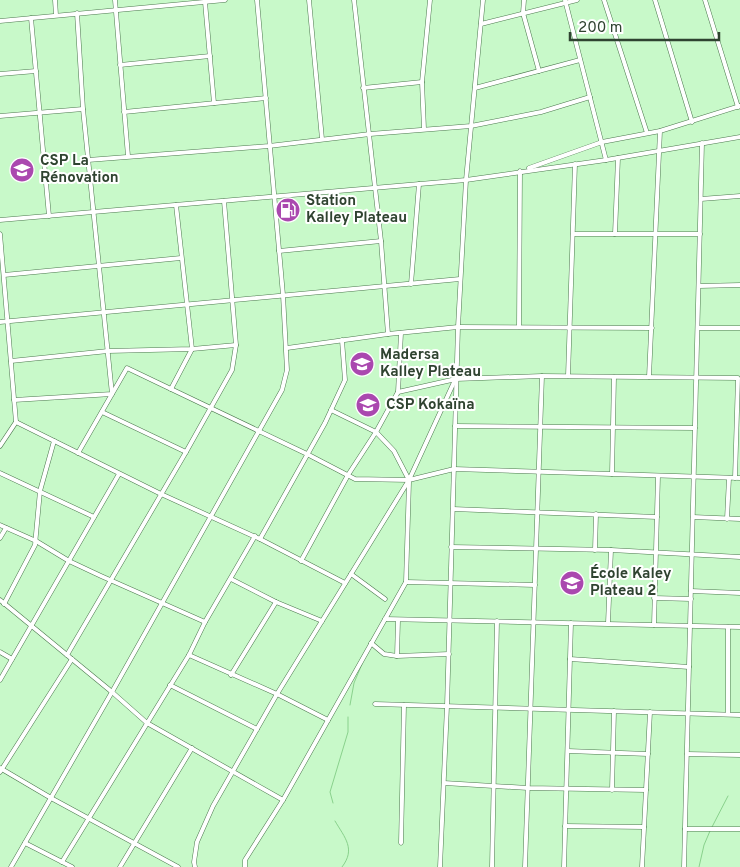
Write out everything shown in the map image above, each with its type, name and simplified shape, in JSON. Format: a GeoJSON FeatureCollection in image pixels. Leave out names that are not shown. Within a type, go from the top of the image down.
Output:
{"type":"FeatureCollection","features":[{"type":"Feature","properties":{"kind":"street"},"geometry":{"type":"LineString","coordinates":[[56,0],[56,15]]}},
{"type":"Feature","properties":{"kind":"street"},"geometry":{"type":"LineString","coordinates":[[115,0],[128,156]]}},
{"type":"Feature","properties":{"kind":"street"},"geometry":{"type":"LineString","coordinates":[[0,21],[225,0]]}},
{"type":"Feature","properties":{"kind":"street"},"geometry":{"type":"LineString","coordinates":[[12,867],[282,390],[287,370],[283,296],[257,0]]}},
{"type":"Feature","properties":{"kind":"street"},"geometry":{"type":"LineString","coordinates":[[309,0],[322,139]]}},
{"type":"Feature","properties":{"kind":"street"},"geometry":{"type":"LineString","coordinates":[[354,0],[381,241],[388,334]]}},
{"type":"Feature","properties":{"kind":"street"},"geometry":{"type":"LineString","coordinates":[[424,129],[422,82],[430,0]]}},
{"type":"Feature","properties":{"kind":"street"},"geometry":{"type":"LineString","coordinates":[[440,867],[448,706],[460,279],[466,180],[483,0]]}},
{"type":"Feature","properties":{"kind":"street"},"geometry":{"type":"LineString","coordinates":[[524,0],[523,13],[539,71]]}},
{"type":"Feature","properties":{"kind":"street"},"geometry":{"type":"LineString","coordinates":[[481,24],[566,1],[577,0]]}},
{"type":"Feature","properties":{"kind":"street"},"geometry":{"type":"LineString","coordinates":[[604,0],[647,133]]}},
{"type":"Feature","properties":{"kind":"street"},"geometry":{"type":"LineString","coordinates":[[655,0],[692,122]]}},
{"type":"Feature","properties":{"kind":"street"},"geometry":{"type":"LineString","coordinates":[[520,171],[602,142],[660,131],[739,107],[704,0]]}},
{"type":"Feature","properties":{"kind":"street"},"geometry":{"type":"LineString","coordinates":[[566,1],[606,160]]}},
{"type":"Feature","properties":{"kind":"street"},"geometry":{"type":"LineString","coordinates":[[205,2],[214,103]]}},
{"type":"Feature","properties":{"kind":"street"},"geometry":{"type":"LineString","coordinates":[[78,13],[83,109],[112,394]]}},
{"type":"Feature","properties":{"kind":"street"},"geometry":{"type":"LineString","coordinates":[[31,18],[49,216]]}},
{"type":"Feature","properties":{"kind":"street"},"geometry":{"type":"LineString","coordinates":[[120,65],[210,56]]}},
{"type":"Feature","properties":{"kind":"street"},"geometry":{"type":"LineString","coordinates":[[475,88],[580,60]]}},
{"type":"Feature","properties":{"kind":"street"},"geometry":{"type":"LineString","coordinates":[[0,74],[36,72]]}},
{"type":"Feature","properties":{"kind":"street"},"geometry":{"type":"LineString","coordinates":[[363,88],[422,82]]}},
{"type":"Feature","properties":{"kind":"street"},"geometry":{"type":"LineString","coordinates":[[88,160],[270,146],[370,134],[471,126],[541,112],[590,97]]}},
{"type":"Feature","properties":{"kind":"street"},"geometry":{"type":"LineString","coordinates":[[124,112],[266,98]]}},
{"type":"Feature","properties":{"kind":"street"},"geometry":{"type":"LineString","coordinates":[[0,116],[83,109]]}},
{"type":"Feature","properties":{"kind":"street"},"geometry":{"type":"LineString","coordinates":[[649,377],[660,131]]}},
{"type":"Feature","properties":{"kind":"street"},"geometry":{"type":"LineString","coordinates":[[0,220],[466,180],[606,160],[740,137]]}},
{"type":"Feature","properties":{"kind":"street"},"geometry":{"type":"LineString","coordinates":[[684,867],[702,143]]}},
{"type":"Feature","properties":{"kind":"street"},"geometry":{"type":"LineString","coordinates":[[615,234],[618,158]]}},
{"type":"Feature","properties":{"kind":"street"},"geometry":{"type":"LineString","coordinates":[[568,376],[575,164]]}},
{"type":"Feature","properties":{"kind":"street"},"geometry":{"type":"LineString","coordinates":[[519,327],[520,171]]}},
{"type":"Feature","properties":{"kind":"street"},"geometry":{"type":"LineString","coordinates":[[411,284],[419,184]]}},
{"type":"Feature","properties":{"kind":"street"},"geometry":{"type":"LineString","coordinates":[[701,199],[740,196]]}},
{"type":"Feature","properties":{"kind":"street"},"geometry":{"type":"LineString","coordinates":[[67,655],[232,370],[236,346],[224,201]]}},
{"type":"Feature","properties":{"kind":"street"},"geometry":{"type":"LineString","coordinates":[[170,390],[192,349],[176,205]]}},
{"type":"Feature","properties":{"kind":"street"},"geometry":{"type":"LineString","coordinates":[[0,234],[16,422],[0,446]]}},
{"type":"Feature","properties":{"kind":"street"},"geometry":{"type":"LineString","coordinates":[[573,234],[700,234]]}},
{"type":"Feature","properties":{"kind":"street"},"geometry":{"type":"LineString","coordinates":[[278,251],[381,241]]}},
{"type":"Feature","properties":{"kind":"street"},"geometry":{"type":"LineString","coordinates":[[4,275],[181,258]]}},
{"type":"Feature","properties":{"kind":"street"},"geometry":{"type":"LineString","coordinates":[[0,322],[460,279]]}},
{"type":"Feature","properties":{"kind":"street"},"geometry":{"type":"LineString","coordinates":[[699,286],[740,285]]}},
{"type":"Feature","properties":{"kind":"street"},"geometry":{"type":"LineString","coordinates":[[286,348],[388,334],[458,327],[652,328]]}},
{"type":"Feature","properties":{"kind":"street"},"geometry":{"type":"LineString","coordinates":[[698,328],[740,328]]}},
{"type":"Feature","properties":{"kind":"street"},"geometry":{"type":"LineString","coordinates":[[301,561],[348,475],[376,432],[398,392],[401,333]]}},
{"type":"Feature","properties":{"kind":"street"},"geometry":{"type":"LineString","coordinates":[[260,539],[331,410],[345,380],[342,340]]}},
{"type":"Feature","properties":{"kind":"street"},"geometry":{"type":"LineString","coordinates":[[11,361],[108,351],[236,346]]}},
{"type":"Feature","properties":{"kind":"street"},"geometry":{"type":"LineString","coordinates":[[78,453],[127,368],[355,479],[409,480],[454,469],[738,478],[739,378],[542,376],[456,379],[398,392]]}},
{"type":"Feature","properties":{"kind":"street"},"geometry":{"type":"LineString","coordinates":[[525,867],[542,376]]}},
{"type":"Feature","properties":{"kind":"street"},"geometry":{"type":"LineString","coordinates":[[612,474],[614,378]]}},
{"type":"Feature","properties":{"kind":"street"},"geometry":{"type":"LineString","coordinates":[[195,867],[197,842],[206,819],[256,729],[409,480],[456,379]]}},
{"type":"Feature","properties":{"kind":"street"},"geometry":{"type":"LineString","coordinates":[[14,400],[112,394]]}},
{"type":"Feature","properties":{"kind":"street"},"geometry":{"type":"LineString","coordinates":[[245,867],[245,860],[283,800],[406,582],[409,480],[394,451],[376,432],[331,410]]}},
{"type":"Feature","properties":{"kind":"street"},"geometry":{"type":"LineString","coordinates":[[102,412],[186,452]]}},
{"type":"Feature","properties":{"kind":"street"},"geometry":{"type":"LineString","coordinates":[[16,422],[161,494],[255,536],[345,583]]}},
{"type":"Feature","properties":{"kind":"street"},"geometry":{"type":"LineString","coordinates":[[455,426],[695,428]]}},
{"type":"Feature","properties":{"kind":"street"},"geometry":{"type":"LineString","coordinates":[[4,604],[36,544],[40,491],[54,441]]}},
{"type":"Feature","properties":{"kind":"street"},"geometry":{"type":"LineString","coordinates":[[0,473],[94,517]]}},
{"type":"Feature","properties":{"kind":"street"},"geometry":{"type":"LineString","coordinates":[[0,680],[120,474]]}},
{"type":"Feature","properties":{"kind":"street"},"geometry":{"type":"LineString","coordinates":[[654,625],[658,476]]}},
{"type":"Feature","properties":{"kind":"street"},"geometry":{"type":"LineString","coordinates":[[727,519],[730,478]]}},
{"type":"Feature","properties":{"kind":"street"},"geometry":{"type":"LineString","coordinates":[[453,508],[657,517]]}},
{"type":"Feature","properties":{"kind":"street"},"geometry":{"type":"LineString","coordinates":[[595,550],[596,514]]}},
{"type":"Feature","properties":{"kind":"street"},"geometry":{"type":"LineString","coordinates":[[693,518],[740,519]]}},
{"type":"Feature","properties":{"kind":"street"},"geometry":{"type":"LineString","coordinates":[[0,525],[36,541],[69,560],[111,580],[205,622]]}},
{"type":"Feature","properties":{"kind":"street"},"geometry":{"type":"LineString","coordinates":[[0,538],[6,528]]}},
{"type":"Feature","properties":{"kind":"street"},"geometry":{"type":"LineString","coordinates":[[62,862],[189,655],[205,622],[255,536]]}},
{"type":"Feature","properties":{"kind":"street"},"geometry":{"type":"LineString","coordinates":[[452,547],[611,550],[740,557]]}},
{"type":"Feature","properties":{"kind":"street"},"geometry":{"type":"LineString","coordinates":[[608,623],[611,550]]}},
{"type":"Feature","properties":{"kind":"street"},"geometry":{"type":"LineString","coordinates":[[351,574],[385,599]]}},
{"type":"Feature","properties":{"kind":"street"},"geometry":{"type":"LineString","coordinates":[[230,579],[276,602],[322,621]]}},
{"type":"Feature","properties":{"kind":"street"},"geometry":{"type":"LineString","coordinates":[[406,582],[535,585]]}},
{"type":"Feature","properties":{"kind":"street"},"geometry":{"type":"LineString","coordinates":[[691,591],[740,593]]}},
{"type":"Feature","properties":{"kind":"street"},"geometry":{"type":"LineString","coordinates":[[654,598],[691,599]]}},
{"type":"Feature","properties":{"kind":"street"},"geometry":{"type":"LineString","coordinates":[[0,600],[147,723],[283,800]]}},
{"type":"Feature","properties":{"kind":"street"},"geometry":{"type":"LineString","coordinates":[[231,675],[276,602]]}},
{"type":"Feature","properties":{"kind":"street"},"geometry":{"type":"LineString","coordinates":[[385,619],[740,627]]}},
{"type":"Feature","properties":{"kind":"street"},"geometry":{"type":"LineString","coordinates":[[397,656],[398,620]]}},
{"type":"Feature","properties":{"kind":"street"},"geometry":{"type":"LineString","coordinates":[[492,867],[497,621]]}},
{"type":"Feature","properties":{"kind":"street"},"geometry":{"type":"LineString","coordinates":[[564,867],[572,622]]}},
{"type":"Feature","properties":{"kind":"street"},"geometry":{"type":"LineString","coordinates":[[728,627],[728,714]]}},
{"type":"Feature","properties":{"kind":"street"},"geometry":{"type":"LineString","coordinates":[[371,643],[384,654],[397,656],[449,654]]}},
{"type":"Feature","properties":{"kind":"street"},"geometry":{"type":"LineString","coordinates":[[0,652],[12,659]]}},
{"type":"Feature","properties":{"kind":"street"},"geometry":{"type":"LineString","coordinates":[[189,655],[277,694],[328,720]]}},
{"type":"Feature","properties":{"kind":"street"},"geometry":{"type":"LineString","coordinates":[[72,659],[1,770],[178,867]]}},
{"type":"Feature","properties":{"kind":"street"},"geometry":{"type":"LineString","coordinates":[[570,659],[689,667]]}},
{"type":"Feature","properties":{"kind":"street"},"geometry":{"type":"LineString","coordinates":[[170,686],[256,729]]}},
{"type":"Feature","properties":{"kind":"street"},"geometry":{"type":"LineString","coordinates":[[375,704],[740,715]]}},
{"type":"Feature","properties":{"kind":"street"},"geometry":{"type":"LineString","coordinates":[[401,843],[404,705]]}},
{"type":"Feature","properties":{"kind":"street"},"geometry":{"type":"LineString","coordinates":[[612,790],[614,711]]}},
{"type":"Feature","properties":{"kind":"street"},"geometry":{"type":"LineString","coordinates":[[642,867],[650,712]]}},
{"type":"Feature","properties":{"kind":"street"},"geometry":{"type":"LineString","coordinates":[[120,867],[192,748]]}},
{"type":"Feature","properties":{"kind":"street"},"geometry":{"type":"LineString","coordinates":[[568,751],[648,754]]}},
{"type":"Feature","properties":{"kind":"street"},"geometry":{"type":"LineString","coordinates":[[687,754],[740,755]]}},
{"type":"Feature","properties":{"kind":"street"},"geometry":{"type":"LineString","coordinates":[[444,784],[528,788],[646,790]]}},
{"type":"Feature","properties":{"kind":"street"},"geometry":{"type":"LineString","coordinates":[[565,826],[644,827]]}},
{"type":"Feature","properties":{"kind":"street"},"geometry":{"type":"LineString","coordinates":[[685,829],[740,829]]}},
{"type":"Feature","properties":{"kind":"street"},"geometry":{"type":"LineString","coordinates":[[25,843],[72,867]]}},
{"type":"Feature","properties":{"kind":"waterway"},"geometry":{"type":"LineString","coordinates":[[350,705],[354,683],[362,664]]}},
{"type":"Feature","properties":{"kind":"waterway"},"geometry":{"type":"LineString","coordinates":[[333,803],[330,792],[348,732],[348,717]]}},
{"type":"Feature","properties":{"kind":"waterway"},"geometry":{"type":"LineString","coordinates":[[712,827],[728,796]]}},
{"type":"Feature","properties":{"kind":"waterway"},"geometry":{"type":"LineString","coordinates":[[335,821],[349,849],[346,861],[342,867]]}},
{"type":"Feature","properties":{"kind":"waterway"},"geometry":{"type":"LineString","coordinates":[[699,867],[704,845],[710,831]]}},
{"type":"Feature","properties":{"kind":"place","name":"CSP La Rénovation"},"geometry":{"type":"Point","coordinates":[22,170]}},
{"type":"Feature","properties":{"kind":"place","name":"Station Kalley Plateau"},"geometry":{"type":"Point","coordinates":[288,210]}},
{"type":"Feature","properties":{"kind":"place","name":"Madersa Kalley Plateau"},"geometry":{"type":"Point","coordinates":[362,364]}},
{"type":"Feature","properties":{"kind":"place","name":"CSP Kokaïna"},"geometry":{"type":"Point","coordinates":[368,405]}},
{"type":"Feature","properties":{"kind":"place","name":"École Kaley Plateau 2"},"geometry":{"type":"Point","coordinates":[572,583]}}]}
